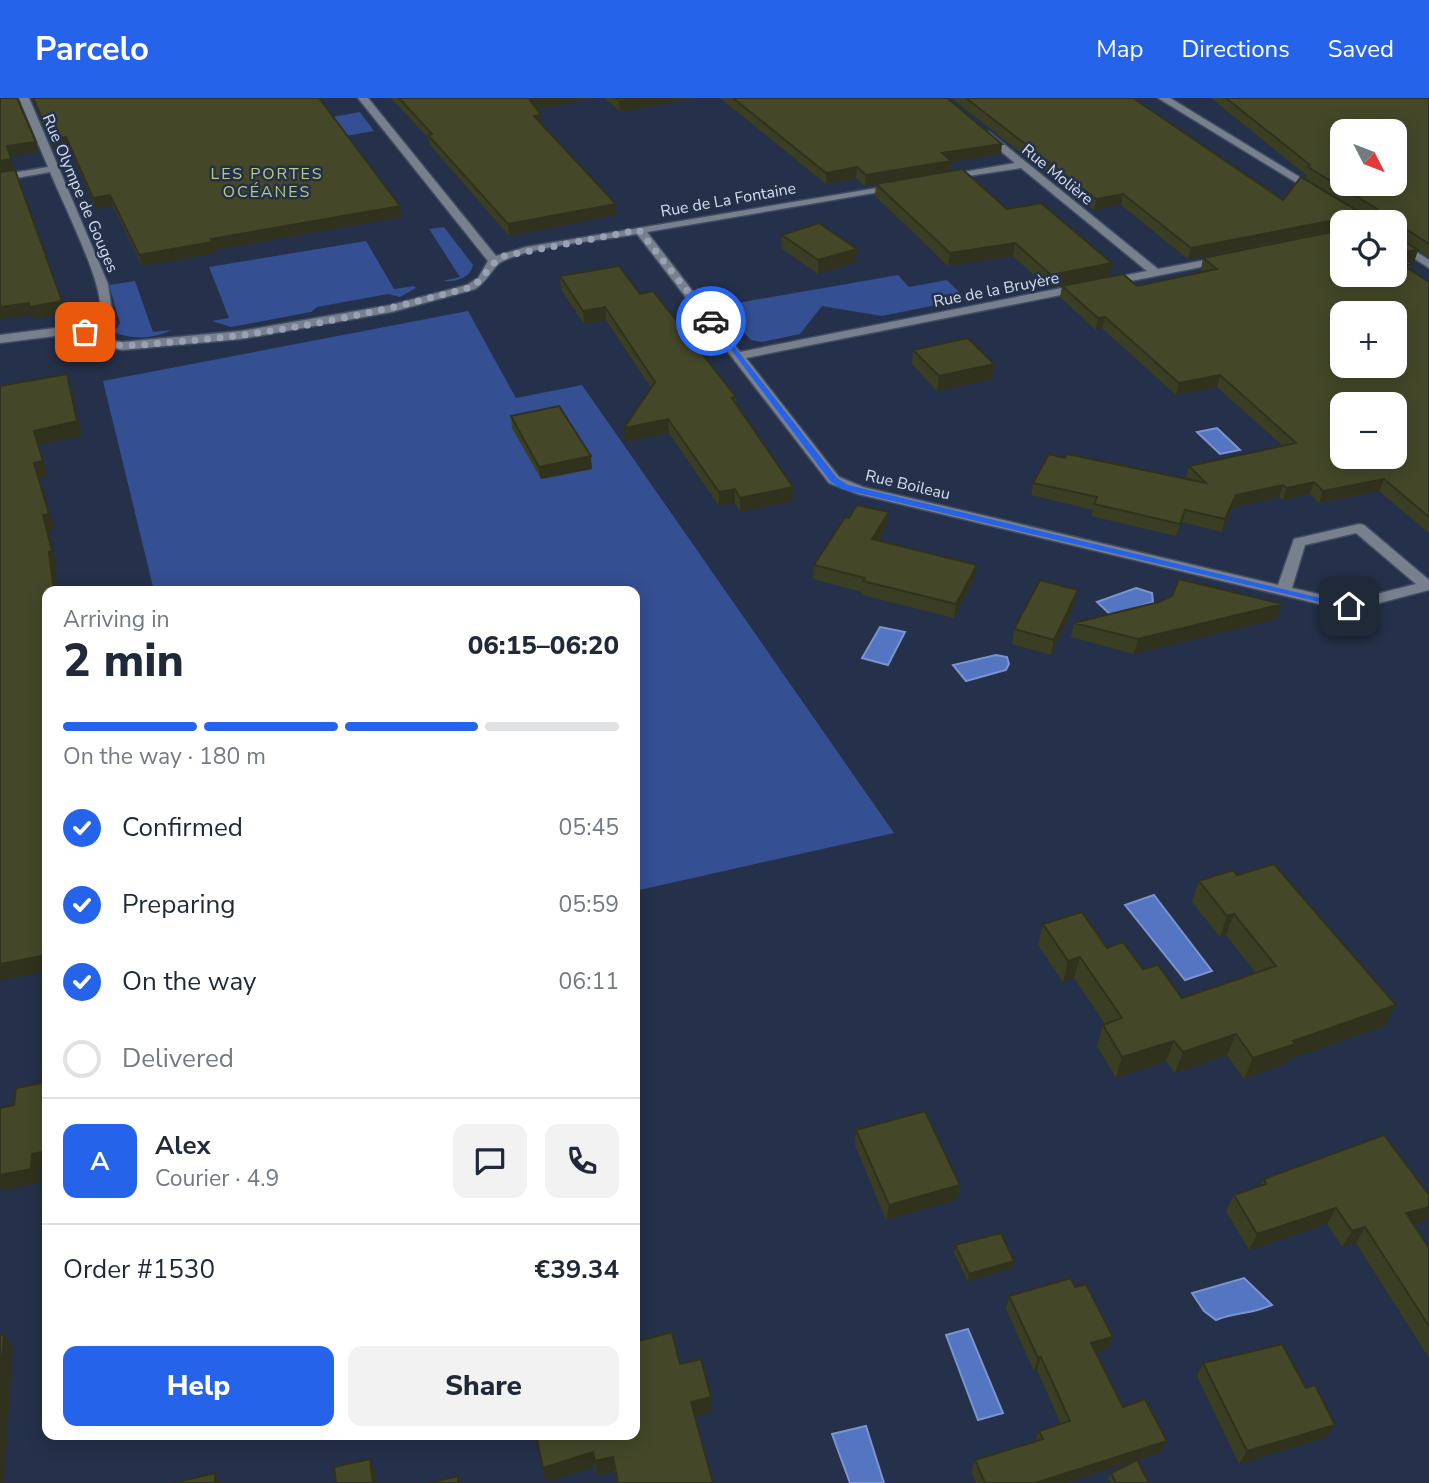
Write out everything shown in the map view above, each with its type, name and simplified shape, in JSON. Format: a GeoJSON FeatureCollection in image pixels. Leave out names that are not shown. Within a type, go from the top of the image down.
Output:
{"type":"FeatureCollection","features":[{"type":"Feature","properties":{"kind":"street","name":"Rue Olympe de Gouges"},"geometry":{"type":"LineString","coordinates":[[24,98],[102,284],[109,309],[106,317],[85,332]]}},
{"type":"Feature","properties":{"kind":"street"},"geometry":{"type":"LineString","coordinates":[[0,339],[41,332],[85,332],[101,342],[122,346],[241,335],[392,308],[471,287],[482,280],[494,261],[363,98]]}},
{"type":"Feature","properties":{"kind":"street"},"geometry":{"type":"LineString","coordinates":[[1163,98],[1325,196]]}},
{"type":"Feature","properties":{"kind":"street","name":"Rue Molière"},"geometry":{"type":"LineString","coordinates":[[978,128],[1156,273]]}},
{"type":"Feature","properties":{"kind":"street"},"geometry":{"type":"LineString","coordinates":[[940,179],[1022,165]]}},
{"type":"Feature","properties":{"kind":"street"},"geometry":{"type":"LineString","coordinates":[[0,178],[52,169]]}},
{"type":"Feature","properties":{"kind":"street","name":"Rue de La Fontaine"},"geometry":{"type":"LineString","coordinates":[[494,261],[526,250],[912,183]]}},
{"type":"Feature","properties":{"kind":"street","name":"Rue Boileau"},"geometry":{"type":"LineString","coordinates":[[639,230],[834,480],[845,487],[1284,591],[1349,606],[1427,586],[1359,528],[1299,542],[1284,591]]}},
{"type":"Feature","properties":{"kind":"street"},"geometry":{"type":"LineString","coordinates":[[1407,249],[1429,265]]}},
{"type":"Feature","properties":{"kind":"street","name":"Rue de la Bruyère"},"geometry":{"type":"LineString","coordinates":[[738,356],[1236,257]]}},
{"type":"Feature","properties":{"kind":"shaded area"},"geometry":{"type":"Polygon","coordinates":[[[360,112],[374,131],[340,137],[327,118],[360,112]]]}},
{"type":"Feature","properties":{"kind":"shaded area"},"geometry":{"type":"Polygon","coordinates":[[[444,227],[473,265],[469,274],[457,280],[443,281],[460,277],[429,229],[444,227]]]}},
{"type":"Feature","properties":{"kind":"shaded area"},"geometry":{"type":"Polygon","coordinates":[[[366,241],[394,289],[416,288],[400,297],[388,294],[231,327],[212,321],[229,318],[209,267],[366,241]]]}},
{"type":"Feature","properties":{"kind":"shaded area"},"geometry":{"type":"Polygon","coordinates":[[[898,275],[909,287],[947,280],[966,299],[882,316],[822,306],[800,334],[762,342],[751,340],[720,306],[898,275]]]}},
{"type":"Feature","properties":{"kind":"shaded area"},"geometry":{"type":"Polygon","coordinates":[[[135,281],[153,332],[171,330],[142,337],[114,332],[120,323],[109,285],[135,281]]]}},
{"type":"Feature","properties":{"kind":"shaded area"},"geometry":{"type":"Polygon","coordinates":[[[468,311],[516,398],[582,385],[894,833],[640,890],[640,586],[153,586],[103,381],[468,311]]]}},
{"type":"Feature","properties":{"kind":"shaded area"},"geometry":{"type":"Polygon","coordinates":[[[1217,428],[1240,450],[1220,454],[1197,432],[1217,428]]]}},
{"type":"Feature","properties":{"kind":"shaded area"},"geometry":{"type":"Polygon","coordinates":[[[1136,588],[1152,593],[1153,602],[1112,616],[1097,602],[1136,588]]]}},
{"type":"Feature","properties":{"kind":"shaded area"},"geometry":{"type":"Polygon","coordinates":[[[880,627],[905,632],[888,665],[862,658],[880,627]]]}},
{"type":"Feature","properties":{"kind":"shaded area"},"geometry":{"type":"Polygon","coordinates":[[[996,655],[1007,657],[1009,664],[1006,670],[966,681],[953,665],[996,655]]]}},
{"type":"Feature","properties":{"kind":"shaded area"},"geometry":{"type":"Polygon","coordinates":[[[1154,895],[1212,971],[1185,980],[1125,905],[1154,895]]]}},
{"type":"Feature","properties":{"kind":"shaded area"},"geometry":{"type":"Polygon","coordinates":[[[1244,1278],[1272,1305],[1216,1320],[1204,1311],[1192,1293],[1244,1278]]]}},
{"type":"Feature","properties":{"kind":"shaded area"},"geometry":{"type":"Polygon","coordinates":[[[968,1329],[1003,1413],[978,1420],[946,1335],[968,1329]]]}},
{"type":"Feature","properties":{"kind":"shaded area"},"geometry":{"type":"Polygon","coordinates":[[[866,1426],[884,1483],[850,1483],[832,1434],[866,1426]]]}},
{"type":"Feature","properties":{"kind":"building"},"geometry":{"type":"Polygon","coordinates":[[[0,98],[17,98],[36,142],[7,146],[11,159],[0,161],[0,98]]]}},
{"type":"Feature","properties":{"kind":"building"},"geometry":{"type":"Polygon","coordinates":[[[33,98],[319,98],[400,206],[211,239],[212,242],[139,255],[110,195],[93,198],[66,137],[51,139],[33,98]]]}},
{"type":"Feature","properties":{"kind":"building"},"geometry":{"type":"Polygon","coordinates":[[[399,98],[541,98],[530,100],[541,115],[534,116],[616,204],[508,224],[428,135],[432,134],[399,98]]]}},
{"type":"Feature","properties":{"kind":"building"},"geometry":{"type":"Polygon","coordinates":[[[616,98],[638,98],[619,101],[616,98]]]}},
{"type":"Feature","properties":{"kind":"building"},"geometry":{"type":"Polygon","coordinates":[[[733,98],[947,98],[1002,144],[942,153],[951,161],[866,175],[857,167],[826,173],[733,98]]]}},
{"type":"Feature","properties":{"kind":"building"},"geometry":{"type":"Polygon","coordinates":[[[966,98],[1133,98],[1283,200],[1301,177],[1356,210],[1330,210],[1330,221],[1191,248],[1123,194],[1096,199],[966,98]]]}},
{"type":"Feature","properties":{"kind":"building"},"geometry":{"type":"Polygon","coordinates":[[[1226,98],[1429,98],[1429,244],[1407,230],[1407,210],[1377,210],[1356,196],[1407,196],[1407,119],[1330,119],[1330,180],[1308,167],[1310,165],[1226,98]]]}},
{"type":"Feature","properties":{"kind":"building"},"geometry":{"type":"Polygon","coordinates":[[[962,169],[1007,209],[1041,203],[1112,263],[1051,275],[1015,243],[950,253],[876,184],[962,169]]]}},
{"type":"Feature","properties":{"kind":"building"},"geometry":{"type":"Polygon","coordinates":[[[15,170],[62,301],[30,307],[29,303],[0,307],[0,172],[15,170]]]}},
{"type":"Feature","properties":{"kind":"building"},"geometry":{"type":"Polygon","coordinates":[[[819,223],[857,249],[818,260],[782,235],[819,223]]]}},
{"type":"Feature","properties":{"kind":"building"},"geometry":{"type":"Polygon","coordinates":[[[1330,232],[1330,287],[1407,287],[1407,268],[1429,282],[1429,517],[1384,479],[1323,491],[1314,482],[1287,488],[1283,485],[1236,495],[1225,519],[1185,510],[1180,524],[1094,504],[1097,497],[1033,483],[1049,454],[1065,458],[1067,454],[1206,483],[1189,466],[1296,443],[1220,375],[1179,383],[1105,317],[1098,318],[1062,286],[1123,274],[1137,286],[1217,269],[1203,258],[1330,232]]]}},
{"type":"Feature","properties":{"kind":"building"},"geometry":{"type":"Polygon","coordinates":[[[1407,243],[1418,250],[1407,252],[1407,243]]]}},
{"type":"Feature","properties":{"kind":"building"},"geometry":{"type":"Polygon","coordinates":[[[619,266],[640,294],[653,291],[736,397],[732,398],[793,487],[740,498],[735,489],[719,492],[668,419],[624,428],[655,382],[605,307],[583,311],[560,276],[619,266]]]}},
{"type":"Feature","properties":{"kind":"building"},"geometry":{"type":"Polygon","coordinates":[[[968,338],[994,364],[939,376],[913,350],[968,338]]]}},
{"type":"Feature","properties":{"kind":"building"},"geometry":{"type":"Polygon","coordinates":[[[67,374],[77,421],[34,431],[43,461],[34,463],[49,514],[43,515],[52,551],[49,552],[53,586],[42,586],[42,956],[0,964],[0,386],[67,374]]]}},
{"type":"Feature","properties":{"kind":"building"},"geometry":{"type":"Polygon","coordinates":[[[559,406],[591,456],[539,467],[511,416],[559,406]]]}},
{"type":"Feature","properties":{"kind":"building"},"geometry":{"type":"Polygon","coordinates":[[[857,505],[889,512],[872,539],[977,565],[956,604],[863,581],[865,578],[814,565],[845,517],[849,518],[857,505]]]}},
{"type":"Feature","properties":{"kind":"building"},"geometry":{"type":"Polygon","coordinates":[[[1179,579],[1282,604],[1138,639],[1074,623],[1159,602],[1172,596],[1179,579]]]}},
{"type":"Feature","properties":{"kind":"building"},"geometry":{"type":"Polygon","coordinates":[[[1040,580],[1078,590],[1054,640],[1014,629],[1040,580]]]}},
{"type":"Feature","properties":{"kind":"building"},"geometry":{"type":"Polygon","coordinates":[[[1274,864],[1396,1005],[1253,1058],[1236,1034],[1183,1052],[1174,1041],[1122,1057],[1103,1025],[1122,1018],[1080,957],[1068,961],[1043,924],[1082,912],[1107,948],[1123,942],[1143,969],[1158,965],[1182,998],[1276,966],[1234,914],[1227,916],[1199,881],[1233,870],[1237,875],[1274,864]]]}},
{"type":"Feature","properties":{"kind":"building"},"geometry":{"type":"Polygon","coordinates":[[[42,1083],[42,1152],[32,1154],[31,1169],[0,1175],[0,1108],[14,1105],[16,1088],[42,1083]]]}},
{"type":"Feature","properties":{"kind":"building"},"geometry":{"type":"Polygon","coordinates":[[[925,1111],[960,1185],[889,1205],[856,1130],[925,1111]]]}},
{"type":"Feature","properties":{"kind":"building"},"geometry":{"type":"Polygon","coordinates":[[[1384,1135],[1429,1195],[1429,1207],[1406,1213],[1429,1248],[1429,1326],[1365,1227],[1352,1231],[1336,1208],[1257,1234],[1234,1195],[1266,1184],[1264,1179],[1384,1135]]]}},
{"type":"Feature","properties":{"kind":"building"},"geometry":{"type":"Polygon","coordinates":[[[1001,1233],[1014,1261],[969,1274],[955,1245],[1001,1233]]]}},
{"type":"Feature","properties":{"kind":"building"},"geometry":{"type":"Polygon","coordinates":[[[1071,1278],[1075,1287],[1086,1284],[1113,1337],[1091,1343],[1123,1407],[1145,1399],[1167,1441],[1035,1483],[985,1483],[975,1460],[1043,1439],[1039,1431],[1070,1421],[1009,1296],[1071,1278]]]}},
{"type":"Feature","properties":{"kind":"building"},"geometry":{"type":"Polygon","coordinates":[[[672,1332],[680,1364],[701,1359],[711,1397],[691,1402],[713,1483],[618,1483],[613,1457],[595,1461],[593,1452],[543,1468],[537,1440],[640,1440],[640,1341],[672,1332]]]}},
{"type":"Feature","properties":{"kind":"building"},"geometry":{"type":"Polygon","coordinates":[[[4,1334],[0,1384],[0,1335],[4,1334]]]}},
{"type":"Feature","properties":{"kind":"building"},"geometry":{"type":"Polygon","coordinates":[[[1282,1344],[1306,1388],[1315,1385],[1335,1425],[1247,1451],[1203,1363],[1282,1344]]]}},
{"type":"Feature","properties":{"kind":"building"},"geometry":{"type":"Polygon","coordinates":[[[370,1459],[373,1483],[336,1483],[334,1467],[370,1459]]]}},
{"type":"Feature","properties":{"kind":"building"},"geometry":{"type":"Polygon","coordinates":[[[1137,1460],[1149,1483],[1116,1483],[1111,1473],[1137,1460]]]}},
{"type":"Feature","properties":{"kind":"building"},"geometry":{"type":"Polygon","coordinates":[[[215,1473],[215,1483],[173,1483],[215,1473]]]}},
{"type":"Feature","properties":{"kind":"building"},"geometry":{"type":"Polygon","coordinates":[[[458,1476],[458,1483],[428,1483],[458,1476]]]}},
{"type":"Feature","properties":{"kind":"way so far"},"geometry":{"type":"LineString","coordinates":[[85,332],[101,342],[122,346],[193,341],[392,308],[471,287],[482,280],[494,261],[504,256],[639,230],[711,321]]}},
{"type":"Feature","properties":{"kind":"district","name":"LES PORTES OCÉANES"},"geometry":{"type":"Point","coordinates":[267,182]}},
{"type":"Feature","properties":{"kind":"route"},"geometry":{"type":"LineString","coordinates":[[711,321],[834,480],[845,487],[1349,606]]}}]}
